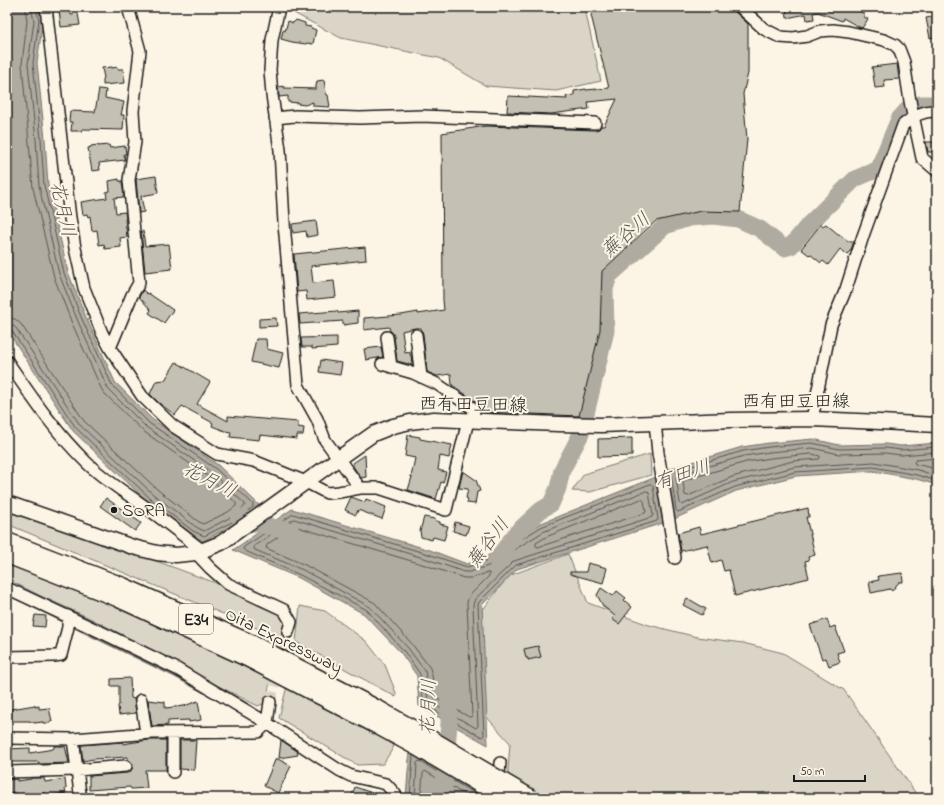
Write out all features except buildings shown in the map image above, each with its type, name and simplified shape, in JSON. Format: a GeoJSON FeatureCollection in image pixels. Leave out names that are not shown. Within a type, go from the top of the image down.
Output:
{"type":"FeatureCollection","features":[{"type":"Feature","properties":{"kind":"highway","name":"Oita Expressway"},"geometry":{"type":"LineString","coordinates":[[7,541],[123,586],[253,644],[377,717],[420,749],[503,798]]}},
{"type":"Feature","properties":{"kind":"highway","name":"Oita Expressway"},"geometry":{"type":"LineString","coordinates":[[7,555],[117,598],[377,717],[426,736],[531,798]]}},
{"type":"Feature","properties":{"kind":"main road","name":"西有田豆田線"},"geometry":{"type":"LineString","coordinates":[[7,503],[133,547],[151,552],[176,555],[200,552],[221,543],[373,434],[393,426],[410,422],[434,419],[601,425],[655,422],[812,418],[937,425]]}},
{"type":"Feature","properties":{"kind":"street"},"geometry":{"type":"LineString","coordinates":[[46,7],[75,248],[84,288],[102,333],[110,348],[142,396],[173,426],[217,454],[254,461],[302,485],[327,493],[360,488],[379,488],[446,510],[474,410],[437,384],[413,373],[386,365],[387,337]]}},
{"type":"Feature","properties":{"kind":"street"},"geometry":{"type":"LineString","coordinates":[[110,348],[132,294],[139,283],[129,180],[135,142],[133,110],[140,51],[128,7]]}},
{"type":"Feature","properties":{"kind":"street"},"geometry":{"type":"LineString","coordinates":[[278,7],[272,40],[270,70],[280,150],[284,223],[298,385],[317,418],[325,440],[360,488]]}},
{"type":"Feature","properties":{"kind":"street"},"geometry":{"type":"LineString","coordinates":[[740,7],[764,28],[780,37],[793,38],[807,36],[820,31],[832,30],[849,32],[884,40],[895,45],[899,49],[904,62],[922,158],[937,171]]}},
{"type":"Feature","properties":{"kind":"street"},"geometry":{"type":"LineString","coordinates":[[912,111],[920,113],[937,111]]}},
{"type":"Feature","properties":{"kind":"street"},"geometry":{"type":"LineString","coordinates":[[812,418],[832,325],[903,125],[912,111]]}},
{"type":"Feature","properties":{"kind":"street"},"geometry":{"type":"LineString","coordinates":[[275,118],[295,116],[360,118],[422,116],[595,123]]}},
{"type":"Feature","properties":{"kind":"street"},"geometry":{"type":"LineString","coordinates":[[416,335],[421,377]]}},
{"type":"Feature","properties":{"kind":"street"},"geometry":{"type":"LineString","coordinates":[[7,361],[51,423],[86,463],[150,510],[200,552],[210,568],[228,584],[284,610],[291,622],[288,632]]}},
{"type":"Feature","properties":{"kind":"street"},"geometry":{"type":"LineString","coordinates":[[655,422],[658,453],[675,558]]}},
{"type":"Feature","properties":{"kind":"street"},"geometry":{"type":"LineString","coordinates":[[7,588],[68,621],[177,669],[268,723],[338,770],[351,776],[386,784],[395,794],[396,798]]}},
{"type":"Feature","properties":{"kind":"street"},"geometry":{"type":"LineString","coordinates":[[7,657],[61,655],[68,621]]}},
{"type":"Feature","properties":{"kind":"street"},"geometry":{"type":"LineString","coordinates":[[141,700],[146,733]]}},
{"type":"Feature","properties":{"kind":"street"},"geometry":{"type":"LineString","coordinates":[[7,738],[73,738],[146,733],[258,732],[268,723],[270,702]]}},
{"type":"Feature","properties":{"kind":"street"},"geometry":{"type":"LineString","coordinates":[[172,733],[173,772]]}},
{"type":"Feature","properties":{"kind":"street"},"geometry":{"type":"LineString","coordinates":[[73,738],[80,793]]}},
{"type":"Feature","properties":{"kind":"street"},"geometry":{"type":"LineString","coordinates":[[497,798],[500,763]]}},
{"type":"Feature","properties":{"kind":"street"},"geometry":{"type":"LineString","coordinates":[[7,772],[77,770],[126,766]]}},
{"type":"Feature","properties":{"kind":"shaded area"},"geometry":{"type":"Polygon","coordinates":[[[289,7],[589,7],[586,14],[601,81],[556,91],[486,86],[439,58],[341,38],[288,10],[289,7]]]}},
{"type":"Feature","properties":{"kind":"shaded area"},"geometry":{"type":"Polygon","coordinates":[[[650,454],[651,475],[590,492],[572,491],[584,474],[650,454]]]}},
{"type":"Feature","properties":{"kind":"shaded area"},"geometry":{"type":"Polygon","coordinates":[[[7,506],[224,586],[281,611],[287,623],[283,639],[7,524],[7,506]]]}},
{"type":"Feature","properties":{"kind":"shaded area"},"geometry":{"type":"Polygon","coordinates":[[[568,554],[588,603],[649,625],[697,637],[743,643],[783,653],[844,690],[919,798],[506,798],[510,743],[475,704],[473,623],[508,576],[568,554]]]}},
{"type":"Feature","properties":{"kind":"shaded area"},"geometry":{"type":"Polygon","coordinates":[[[7,556],[273,671],[265,703],[258,706],[7,579],[7,556]]]}},
{"type":"Feature","properties":{"kind":"shaded area"},"geometry":{"type":"Polygon","coordinates":[[[300,606],[325,611],[366,641],[385,665],[396,693],[396,697],[296,642],[300,606]]]}},
{"type":"Feature","properties":{"kind":"shaded area"},"geometry":{"type":"Polygon","coordinates":[[[289,678],[398,731],[393,748],[383,764],[357,765],[279,718],[289,678]]]}},
{"type":"Feature","properties":{"kind":"water"},"geometry":{"type":"Polygon","coordinates":[[[7,7],[40,7],[43,20],[37,63],[48,185],[68,272],[85,315],[115,382],[152,419],[218,465],[260,506],[236,524],[203,541],[191,534],[148,502],[73,431],[7,330],[7,7]]]}},
{"type":"Feature","properties":{"kind":"water","name":"有田川"},"geometry":{"type":"Polygon","coordinates":[[[813,439],[839,445],[886,444],[901,446],[937,443],[937,485],[916,479],[873,471],[796,476],[736,491],[674,519],[666,470],[742,447],[813,439]]]}},
{"type":"Feature","properties":{"kind":"water"},"geometry":{"type":"Polygon","coordinates":[[[656,477],[663,523],[517,569],[482,605],[488,745],[419,706],[417,676],[401,653],[364,614],[299,578],[233,550],[292,509],[430,550],[467,564],[484,558],[539,524],[656,477]]]}},
{"type":"Feature","properties":{"kind":"water"},"geometry":{"type":"Polygon","coordinates":[[[410,745],[484,788],[483,798],[406,798],[410,745]]]}},
{"type":"Feature","properties":{"kind":"waterway","name":"蕪谷川"},"geometry":{"type":"LineString","coordinates":[[496,560],[516,533],[541,510],[551,504],[558,488],[562,470],[581,434],[606,331],[605,289],[609,276],[665,226],[689,218],[713,216],[738,219],[760,229],[784,248],[791,246],[810,223],[855,179],[878,169],[899,119],[908,109],[920,104],[937,104]]}},
{"type":"Feature","properties":{"kind":"waterway","name":"花月川"},"geometry":{"type":"LineString","coordinates":[[238,516],[254,523],[291,531]]}},
{"type":"Feature","properties":{"kind":"waterway"},"geometry":{"type":"LineString","coordinates":[[7,582],[85,617],[159,654]]}},
{"type":"Feature","properties":{"kind":"waterway"},"geometry":{"type":"LineString","coordinates":[[9,595],[65,622]]}},
{"type":"Feature","properties":{"kind":"waterway"},"geometry":{"type":"LineString","coordinates":[[72,626],[175,676],[204,692]]}},
{"type":"Feature","properties":{"kind":"waterway"},"geometry":{"type":"LineString","coordinates":[[206,680],[252,707]]}},
{"type":"Feature","properties":{"kind":"waterway","name":"花月川"},"geometry":{"type":"LineString","coordinates":[[443,798],[449,723],[449,700]]}},
{"type":"Feature","properties":{"kind":"tunnel"},"geometry":{"type":"LineString","coordinates":[[270,702],[288,632]]}},
{"type":"Feature","properties":{"kind":"place","name":"SORA"},"geometry":{"type":"Point","coordinates":[114,510]}}]}
